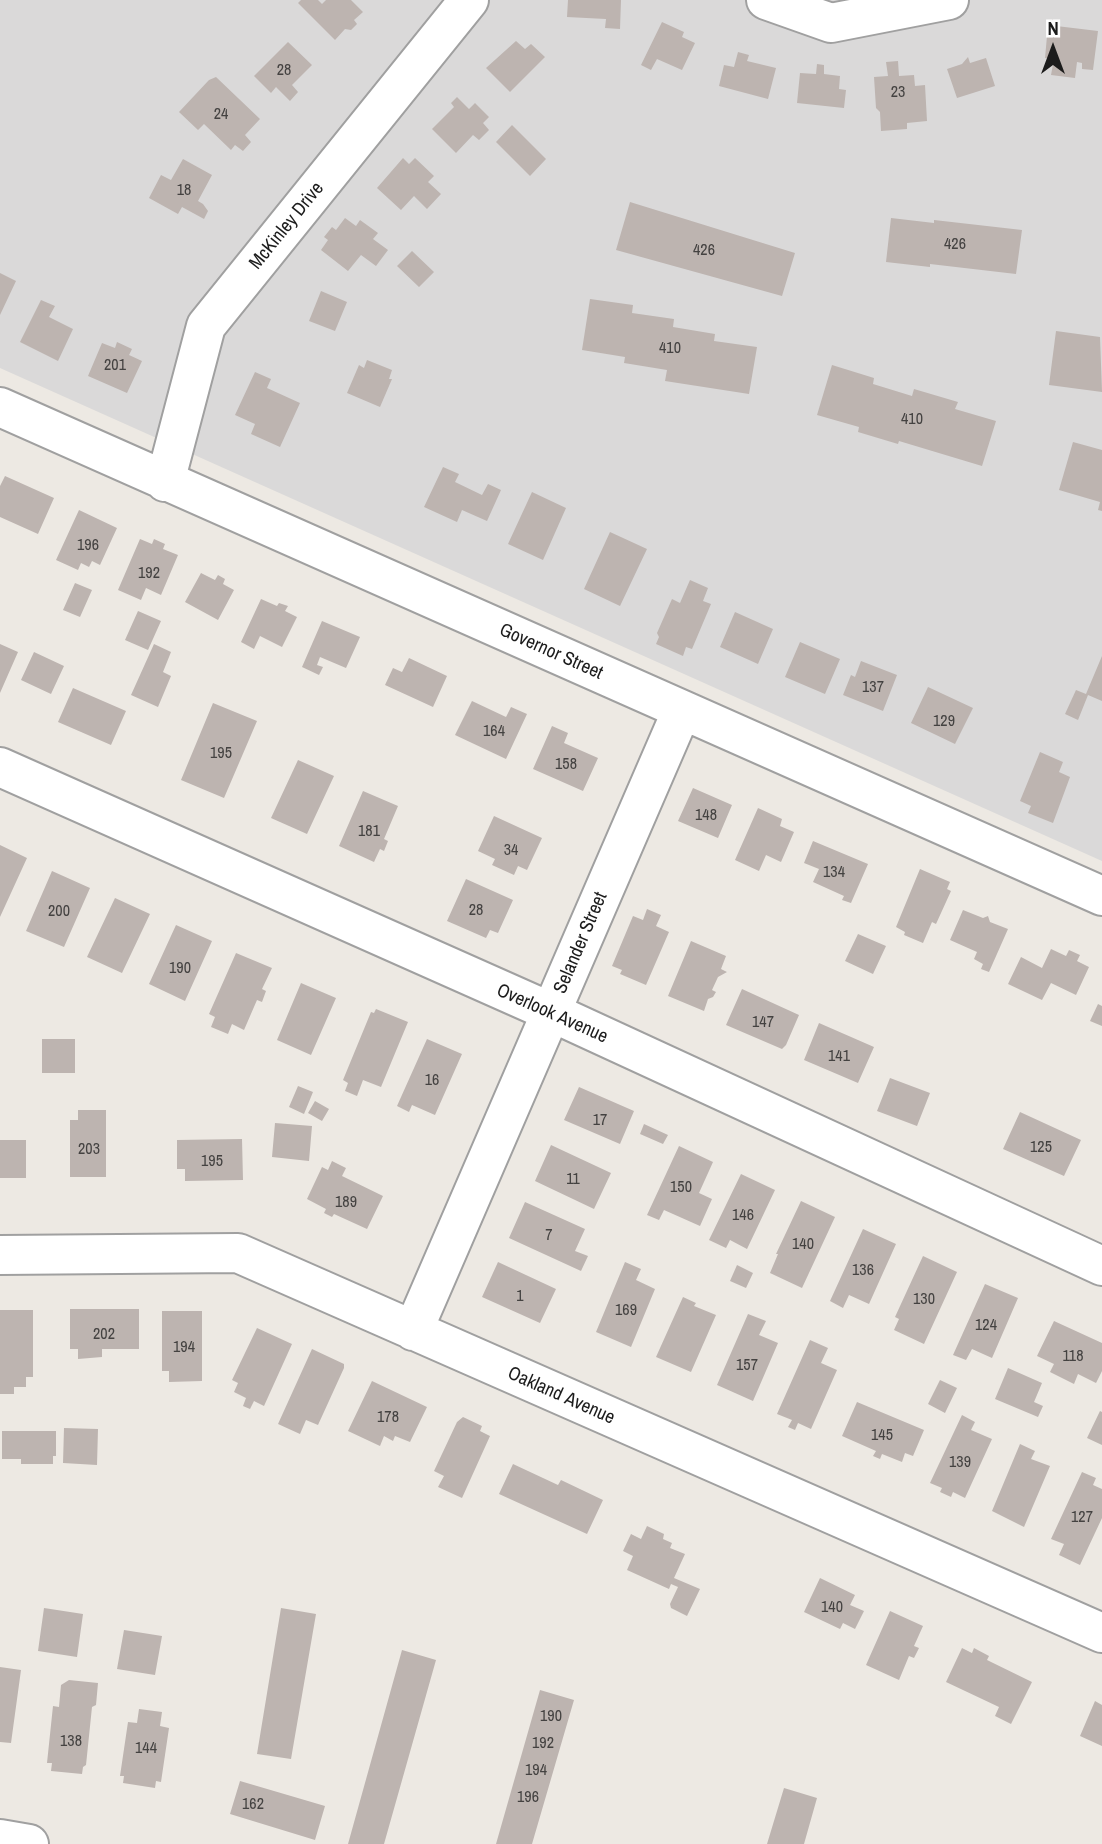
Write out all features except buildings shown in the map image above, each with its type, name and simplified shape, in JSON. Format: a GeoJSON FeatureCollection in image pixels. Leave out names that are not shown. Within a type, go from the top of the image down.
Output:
{"type":"FeatureCollection","features":[{"type":"Feature","properties":{"kind":"street","name":"McKinley Drive"},"geometry":{"type":"LineString","coordinates":[[165,482],[206,326],[469,0]]}},
{"type":"Feature","properties":{"kind":"street"},"geometry":{"type":"LineString","coordinates":[[766,0],[831,23],[949,0]]}},
{"type":"Feature","properties":{"kind":"street","name":"Governor Street"},"geometry":{"type":"LineString","coordinates":[[0,407],[1102,896]]}},
{"type":"Feature","properties":{"kind":"street","name":"Selander Street"},"geometry":{"type":"LineString","coordinates":[[413,1331],[682,710]]}},
{"type":"Feature","properties":{"kind":"street","name":"Overlook Avenue"},"geometry":{"type":"LineString","coordinates":[[0,767],[551,1013],[1102,1266]]}},
{"type":"Feature","properties":{"kind":"street","name":"Oakland Avenue"},"geometry":{"type":"LineString","coordinates":[[0,1255],[237,1253],[1102,1633]]}},
{"type":"Feature","properties":{"kind":"street"},"geometry":{"type":"LineString","coordinates":[[0,1839],[29,1844]]}},
{"type":"Feature","properties":{"kind":"shaded area"},"geometry":{"type":"Polygon","coordinates":[[[0,0],[1102,0],[1102,861],[0,368],[0,0]]]}}]}
